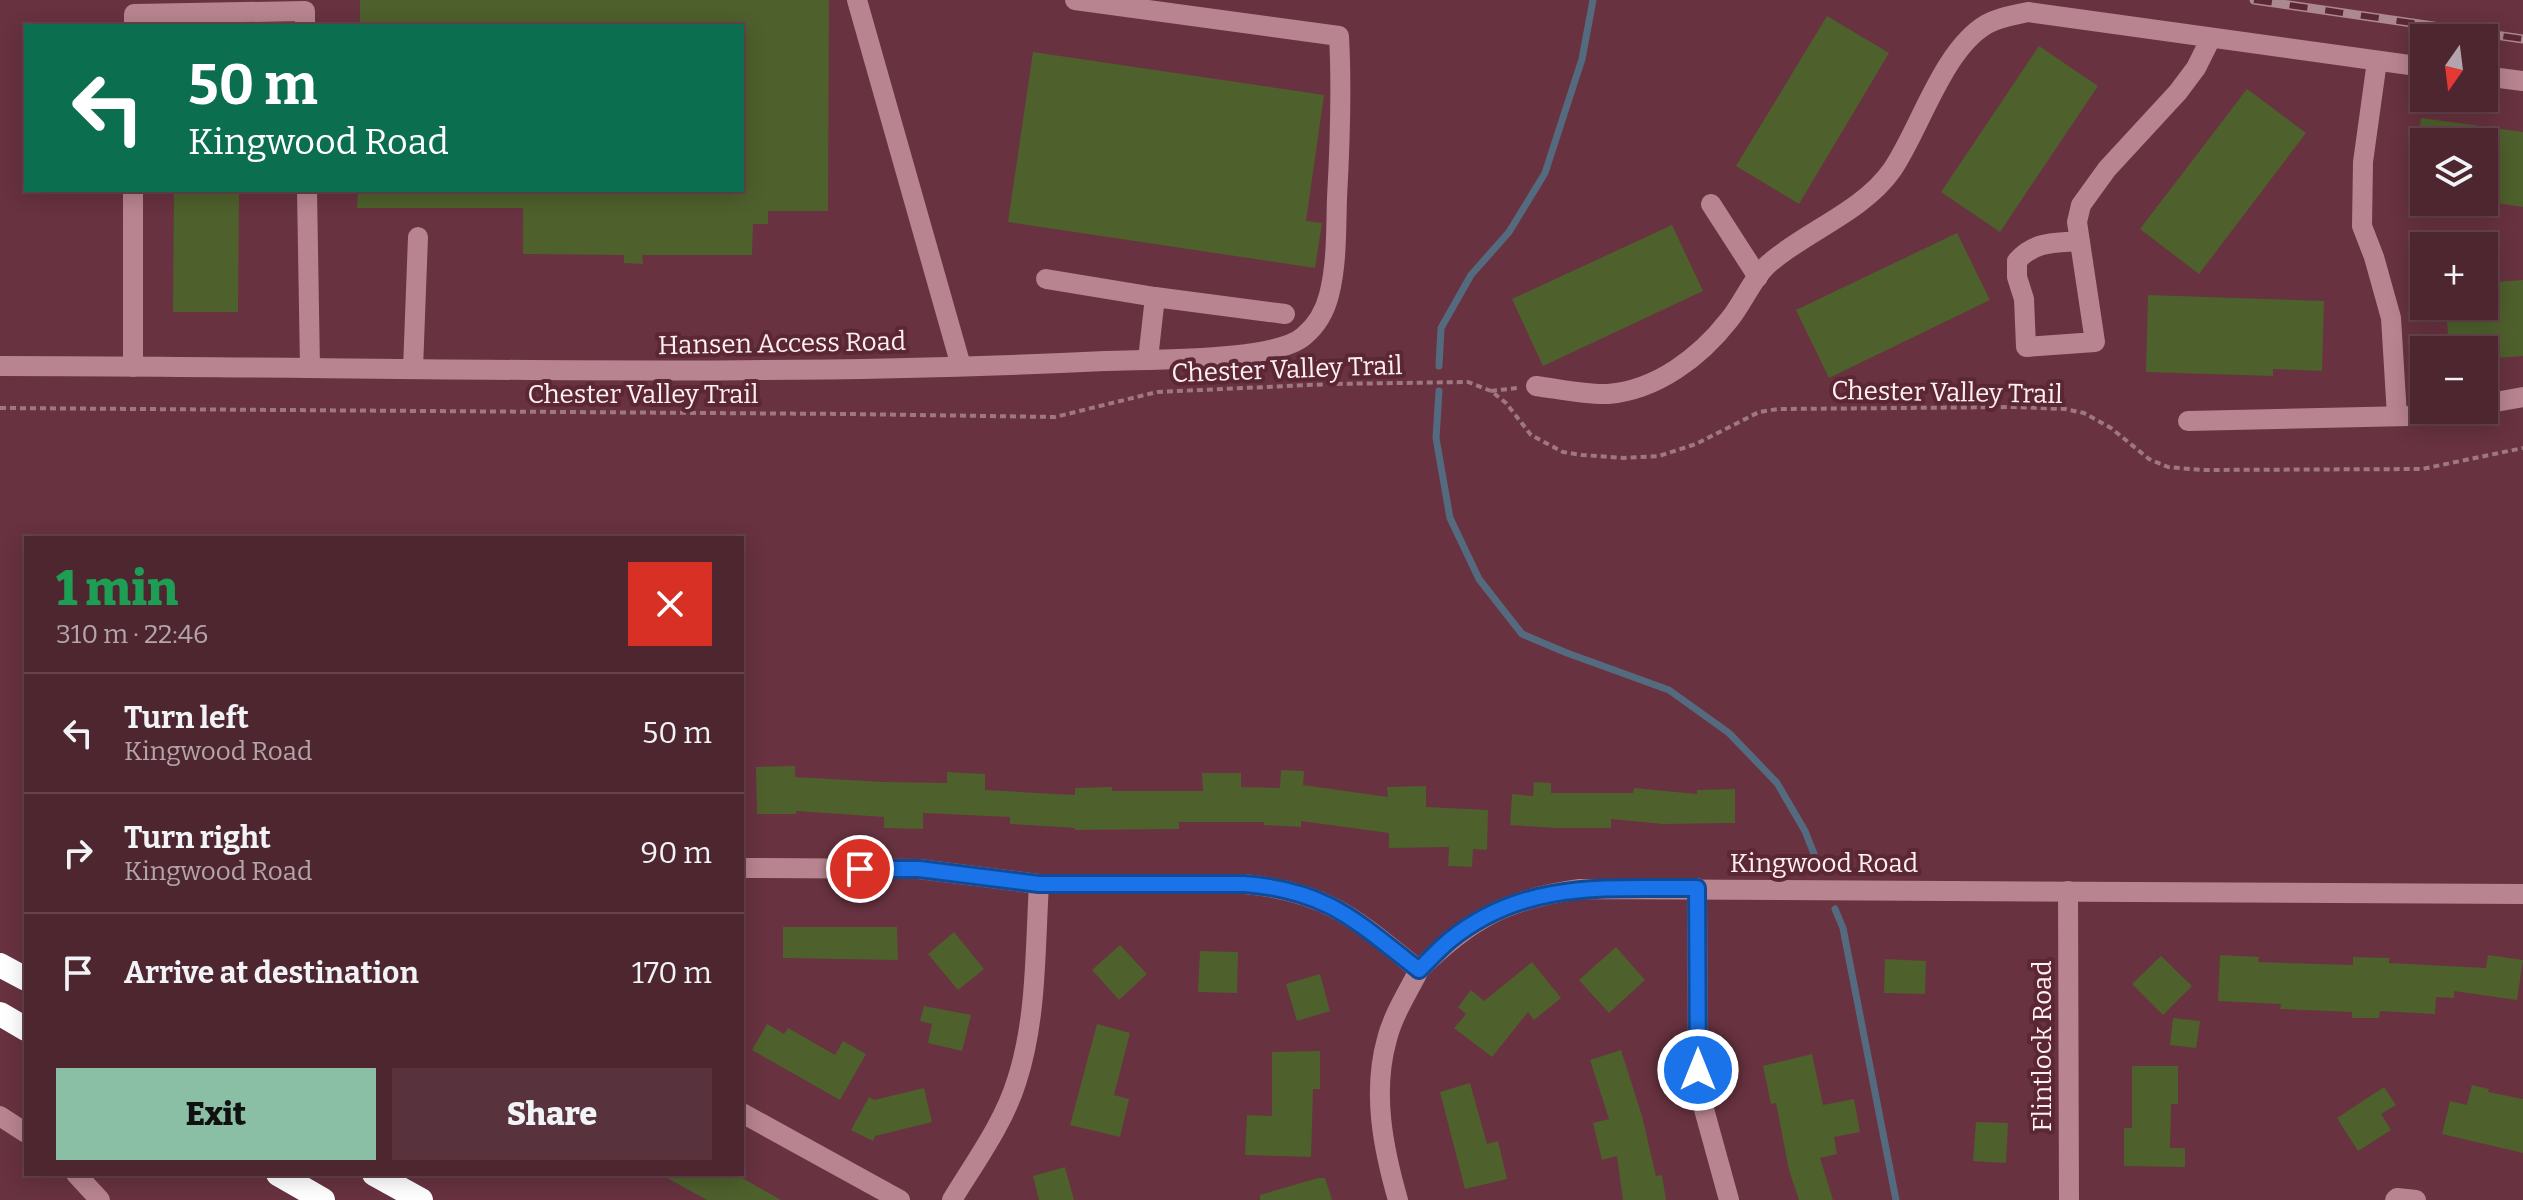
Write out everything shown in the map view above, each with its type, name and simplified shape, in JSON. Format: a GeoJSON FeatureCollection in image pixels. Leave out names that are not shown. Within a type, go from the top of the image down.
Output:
{"type":"FeatureCollection","features":[{"type":"Feature","properties":{"kind":"highway"},"geometry":{"type":"LineString","coordinates":[[0,965],[24,978]]}},
{"type":"Feature","properties":{"kind":"highway"},"geometry":{"type":"LineString","coordinates":[[0,1014],[24,1028]]}},
{"type":"Feature","properties":{"kind":"highway"},"geometry":{"type":"LineString","coordinates":[[281,1176],[323,1200]]}},
{"type":"Feature","properties":{"kind":"highway"},"geometry":{"type":"LineString","coordinates":[[378,1176],[421,1200]]}},
{"type":"Feature","properties":{"kind":"street"},"geometry":{"type":"LineString","coordinates":[[857,0],[961,366]]}},
{"type":"Feature","properties":{"kind":"street"},"geometry":{"type":"LineString","coordinates":[[1075,0],[1339,36],[1342,88],[1335,252],[1329,297],[1318,322],[1300,340]]}},
{"type":"Feature","properties":{"kind":"street"},"geometry":{"type":"LineString","coordinates":[[134,24],[134,14],[305,11],[305,24]]}},
{"type":"Feature","properties":{"kind":"street"},"geometry":{"type":"LineString","coordinates":[[1536,386],[1606,394],[1633,390],[1660,379],[1711,341],[1732,317],[1766,266],[1791,245],[1855,204],[1891,171],[1926,104],[1969,37],[1989,22],[2028,12],[2410,65]]}},
{"type":"Feature","properties":{"kind":"street"},"geometry":{"type":"LineString","coordinates":[[2080,241],[2045,244],[2026,250],[2017,261],[2017,277],[2024,299],[2026,347],[2095,342],[2080,241],[2077,222],[2081,205],[2107,169],[2178,92],[2196,68],[2211,38]]}},
{"type":"Feature","properties":{"kind":"street"},"geometry":{"type":"LineString","coordinates":[[2377,61],[2363,162],[2362,226],[2391,318],[2397,416]]}},
{"type":"Feature","properties":{"kind":"street"},"geometry":{"type":"LineString","coordinates":[[2498,78],[2523,81]]}},
{"type":"Feature","properties":{"kind":"street"},"geometry":{"type":"LineString","coordinates":[[133,192],[133,367]]}},
{"type":"Feature","properties":{"kind":"street"},"geometry":{"type":"LineString","coordinates":[[307,192],[310,368]]}},
{"type":"Feature","properties":{"kind":"street"},"geometry":{"type":"LineString","coordinates":[[1711,204],[1758,277]]}},
{"type":"Feature","properties":{"kind":"street"},"geometry":{"type":"LineString","coordinates":[[413,369],[418,237]]}},
{"type":"Feature","properties":{"kind":"street"},"geometry":{"type":"LineString","coordinates":[[1046,279],[1285,314]]}},
{"type":"Feature","properties":{"kind":"street"},"geometry":{"type":"LineString","coordinates":[[1148,359],[1155,297]]}},
{"type":"Feature","properties":{"kind":"street","name":"Hansen Access Road"},"geometry":{"type":"LineString","coordinates":[[0,366],[705,372],[1148,359],[1266,352],[1300,340]]}},
{"type":"Feature","properties":{"kind":"street"},"geometry":{"type":"LineString","coordinates":[[2498,401],[2523,397]]}},
{"type":"Feature","properties":{"kind":"street"},"geometry":{"type":"LineString","coordinates":[[2188,421],[2410,415]]}},
{"type":"Feature","properties":{"kind":"street"},"geometry":{"type":"LineString","coordinates":[[744,868],[919,869],[1039,884],[1244,884],[1276,887],[1308,895],[1340,910],[1419,970],[1387,1037],[1381,1073],[1383,1140],[1398,1200]]}},
{"type":"Feature","properties":{"kind":"street"},"geometry":{"type":"LineString","coordinates":[[952,1200],[997,1124],[1016,1083],[1030,1018],[1039,884]]}},
{"type":"Feature","properties":{"kind":"street"},"geometry":{"type":"LineString","coordinates":[[1697,888],[1698,1070],[1702,1102],[1729,1200]]}},
{"type":"Feature","properties":{"kind":"street","name":"Kingwood Road"},"geometry":{"type":"LineString","coordinates":[[1419,970],[1450,940],[1480,920],[1510,905],[1543,894],[1580,889],[2523,894]]}},
{"type":"Feature","properties":{"kind":"street","name":"Flintlock Road"},"geometry":{"type":"LineString","coordinates":[[2068,891],[2069,1200]]}},
{"type":"Feature","properties":{"kind":"street"},"geometry":{"type":"LineString","coordinates":[[744,1114],[900,1200]]}},
{"type":"Feature","properties":{"kind":"street"},"geometry":{"type":"LineString","coordinates":[[0,1116],[24,1132]]}},
{"type":"Feature","properties":{"kind":"street"},"geometry":{"type":"LineString","coordinates":[[78,1176],[100,1200]]}},
{"type":"Feature","properties":{"kind":"street"},"geometry":{"type":"LineString","coordinates":[[2395,1200],[2416,1200]]}},
{"type":"Feature","properties":{"kind":"path"},"geometry":{"type":"LineString","coordinates":[[1300,340],[1331,384]]}},
{"type":"Feature","properties":{"kind":"path","name":"Chester Valley Trail"},"geometry":{"type":"LineString","coordinates":[[0,408],[1055,417],[1157,392],[1331,384],[1468,382],[1491,391],[1506,403],[1531,435],[1546,445],[1563,452],[1624,458],[1659,456],[1696,444],[1759,412],[1813,408],[2065,409],[2096,419],[2149,459],[2168,467],[2202,470],[2422,469],[2523,448]]}},
{"type":"Feature","properties":{"kind":"building"},"geometry":{"type":"Polygon","coordinates":[[[360,0],[829,0],[828,211],[768,211],[768,224],[753,224],[752,255],[642,255],[643,264],[624,263],[624,255],[523,254],[523,208],[357,208],[358,192],[744,192],[744,24],[360,24],[360,0]]]}},
{"type":"Feature","properties":{"kind":"building"},"geometry":{"type":"Polygon","coordinates":[[[1827,16],[1889,53],[1799,204],[1736,166],[1827,16]]]}},
{"type":"Feature","properties":{"kind":"building"},"geometry":{"type":"Polygon","coordinates":[[[2039,46],[2098,86],[2000,232],[1941,192],[2039,46]]]}},
{"type":"Feature","properties":{"kind":"building"},"geometry":{"type":"Polygon","coordinates":[[[1033,52],[1324,95],[1306,221],[1322,223],[1315,268],[1008,222],[1033,52]]]}},
{"type":"Feature","properties":{"kind":"building"},"geometry":{"type":"Polygon","coordinates":[[[2247,89],[2306,133],[2199,274],[2140,229],[2247,89]]]}},
{"type":"Feature","properties":{"kind":"building"},"geometry":{"type":"Polygon","coordinates":[[[2421,118],[2494,128],[2420,128],[2421,118]]]}},
{"type":"Feature","properties":{"kind":"building"},"geometry":{"type":"Polygon","coordinates":[[[2498,129],[2523,132],[2523,207],[2498,203],[2498,129]]]}},
{"type":"Feature","properties":{"kind":"building"},"geometry":{"type":"Polygon","coordinates":[[[174,192],[239,192],[238,312],[173,312],[174,192]]]}},
{"type":"Feature","properties":{"kind":"building"},"geometry":{"type":"Polygon","coordinates":[[[1672,225],[1703,291],[1543,366],[1512,299],[1672,225]]]}},
{"type":"Feature","properties":{"kind":"building"},"geometry":{"type":"Polygon","coordinates":[[[1957,233],[1990,300],[1829,378],[1796,310],[1957,233]]]}},
{"type":"Feature","properties":{"kind":"building"},"geometry":{"type":"Polygon","coordinates":[[[2523,280],[2523,356],[2498,358],[2498,336],[2448,336],[2447,320],[2498,320],[2498,282],[2523,280]]]}},
{"type":"Feature","properties":{"kind":"building"},"geometry":{"type":"Polygon","coordinates":[[[2148,295],[2324,301],[2322,371],[2273,369],[2273,376],[2146,372],[2148,295]]]}},
{"type":"Feature","properties":{"kind":"building"},"geometry":{"type":"Polygon","coordinates":[[[795,766],[795,777],[884,782],[947,783],[947,772],[985,774],[985,790],[1075,795],[1075,788],[1203,791],[1202,773],[1241,773],[1241,787],[1280,788],[1281,770],[1304,771],[1303,785],[1388,797],[1387,787],[1426,786],[1426,807],[1488,810],[1487,850],[1473,849],[1472,867],[1448,866],[1449,847],[1389,848],[1389,833],[1301,821],[1301,827],[1264,825],[1264,822],[1179,822],[1179,829],[1075,830],[1010,824],[1010,817],[923,813],[923,829],[884,828],[884,817],[796,811],[796,814],[757,814],[756,767],[795,766]]]}},
{"type":"Feature","properties":{"kind":"building"},"geometry":{"type":"Polygon","coordinates":[[[1534,782],[1551,783],[1551,793],[1633,793],[1634,788],[1697,794],[1697,790],[1735,789],[1735,823],[1663,824],[1611,819],[1611,828],[1510,825],[1512,794],[1533,796],[1534,782]]]}},
{"type":"Feature","properties":{"kind":"building"},"geometry":{"type":"Polygon","coordinates":[[[783,927],[897,927],[898,960],[783,958],[783,927]]]}},
{"type":"Feature","properties":{"kind":"building"},"geometry":{"type":"Polygon","coordinates":[[[954,932],[984,969],[958,990],[928,954],[954,932]]]}},
{"type":"Feature","properties":{"kind":"building"},"geometry":{"type":"Polygon","coordinates":[[[1120,945],[1147,974],[1119,1000],[1092,970],[1120,945]]]}},
{"type":"Feature","properties":{"kind":"building"},"geometry":{"type":"Polygon","coordinates":[[[1616,947],[1645,980],[1609,1013],[1579,980],[1616,947]]]}},
{"type":"Feature","properties":{"kind":"building"},"geometry":{"type":"Polygon","coordinates":[[[1200,951],[1238,952],[1237,993],[1198,992],[1200,951]]]}},
{"type":"Feature","properties":{"kind":"building"},"geometry":{"type":"Polygon","coordinates":[[[2220,955],[2259,957],[2258,962],[2353,965],[2353,957],[2389,958],[2389,963],[2486,968],[2488,955],[2523,960],[2517,1000],[2454,991],[2454,998],[2436,997],[2435,1014],[2380,1011],[2379,1018],[2352,1018],[2352,1012],[2280,1009],[2281,1004],[2218,1001],[2220,955]]]}},
{"type":"Feature","properties":{"kind":"building"},"geometry":{"type":"Polygon","coordinates":[[[2161,956],[2192,986],[2163,1015],[2132,984],[2161,956]]]}},
{"type":"Feature","properties":{"kind":"building"},"geometry":{"type":"Polygon","coordinates":[[[1885,959],[1926,961],[1925,994],[1884,993],[1885,959]]]}},
{"type":"Feature","properties":{"kind":"building"},"geometry":{"type":"Polygon","coordinates":[[[1532,962],[1561,998],[1534,1020],[1528,1012],[1492,1057],[1454,1028],[1466,1014],[1458,1007],[1471,990],[1484,1001],[1532,962]]]}},
{"type":"Feature","properties":{"kind":"building"},"geometry":{"type":"Polygon","coordinates":[[[1320,974],[1330,1011],[1297,1021],[1286,984],[1320,974]]]}},
{"type":"Feature","properties":{"kind":"building"},"geometry":{"type":"Polygon","coordinates":[[[924,1006],[971,1015],[962,1051],[928,1043],[932,1024],[920,1021],[924,1006]]]}},
{"type":"Feature","properties":{"kind":"building"},"geometry":{"type":"Polygon","coordinates":[[[2173,1018],[2200,1021],[2196,1048],[2170,1045],[2173,1018]]]}},
{"type":"Feature","properties":{"kind":"building"},"geometry":{"type":"Polygon","coordinates":[[[767,1024],[784,1034],[788,1028],[835,1055],[843,1041],[866,1054],[840,1100],[752,1050],[767,1024]]]}},
{"type":"Feature","properties":{"kind":"building"},"geometry":{"type":"Polygon","coordinates":[[[1097,1024],[1130,1033],[1114,1095],[1129,1099],[1120,1137],[1070,1125],[1097,1024]]]}},
{"type":"Feature","properties":{"kind":"building"},"geometry":{"type":"Polygon","coordinates":[[[1621,1050],[1642,1116],[1656,1176],[1662,1175],[1666,1200],[1623,1200],[1617,1156],[1602,1160],[1593,1123],[1609,1119],[1590,1060],[1621,1050]]]}},
{"type":"Feature","properties":{"kind":"building"},"geometry":{"type":"Polygon","coordinates":[[[1320,1051],[1320,1089],[1313,1089],[1311,1157],[1245,1155],[1247,1115],[1272,1116],[1272,1052],[1320,1051]]]}},
{"type":"Feature","properties":{"kind":"building"},"geometry":{"type":"Polygon","coordinates":[[[1812,1054],[1823,1105],[1854,1099],[1860,1132],[1834,1137],[1837,1154],[1820,1158],[1833,1200],[1799,1200],[1789,1170],[1776,1103],[1771,1104],[1763,1066],[1812,1054]]]}},
{"type":"Feature","properties":{"kind":"building"},"geometry":{"type":"Polygon","coordinates":[[[2132,1066],[2178,1066],[2178,1104],[2171,1104],[2170,1148],[2185,1148],[2185,1167],[2124,1166],[2124,1128],[2132,1128],[2132,1066]]]}},
{"type":"Feature","properties":{"kind":"building"},"geometry":{"type":"Polygon","coordinates":[[[1470,1083],[1487,1144],[1498,1141],[1507,1179],[1465,1189],[1440,1092],[1470,1083]]]}},
{"type":"Feature","properties":{"kind":"building"},"geometry":{"type":"Polygon","coordinates":[[[2472,1085],[2489,1089],[2488,1092],[2523,1099],[2523,1153],[2442,1134],[2450,1101],[2467,1105],[2472,1085]]]}},
{"type":"Feature","properties":{"kind":"building"},"geometry":{"type":"Polygon","coordinates":[[[2384,1087],[2396,1105],[2381,1114],[2391,1130],[2358,1151],[2337,1118],[2384,1087]]]}},
{"type":"Feature","properties":{"kind":"building"},"geometry":{"type":"Polygon","coordinates":[[[924,1088],[932,1122],[875,1136],[873,1141],[851,1130],[869,1097],[874,1100],[924,1088]]]}},
{"type":"Feature","properties":{"kind":"building"},"geometry":{"type":"Polygon","coordinates":[[[1976,1122],[2008,1123],[2006,1163],[1973,1161],[1976,1122]]]}},
{"type":"Feature","properties":{"kind":"building"},"geometry":{"type":"Polygon","coordinates":[[[1065,1167],[1074,1200],[1039,1200],[1033,1176],[1065,1167]]]}},
{"type":"Feature","properties":{"kind":"building"},"geometry":{"type":"Polygon","coordinates":[[[664,1176],[739,1176],[781,1200],[707,1200],[664,1176]]]}},
{"type":"Feature","properties":{"kind":"building"},"geometry":{"type":"Polygon","coordinates":[[[1325,1178],[1332,1200],[1260,1200],[1260,1195],[1325,1178]]]}},
{"type":"Feature","properties":{"kind":"waterway"},"geometry":{"type":"LineString","coordinates":[[1439,366],[1441,328],[1471,275],[1509,232],[1545,173],[1582,59],[1593,0]]}},
{"type":"Feature","properties":{"kind":"waterway"},"geometry":{"type":"LineString","coordinates":[[1439,391],[1436,438],[1450,518],[1479,579],[1522,634],[1669,690],[1729,733],[1777,783],[1805,831],[1818,864]]}},
{"type":"Feature","properties":{"kind":"waterway"},"geometry":{"type":"LineString","coordinates":[[1835,909],[1843,928],[1896,1200]]}},
{"type":"Feature","properties":{"kind":"railway"},"geometry":{"type":"LineString","coordinates":[[2254,0],[2523,39]]}},
{"type":"Feature","properties":{"kind":"route"},"geometry":{"type":"LineString","coordinates":[[860,869],[919,869],[1039,884],[1244,884],[1276,887],[1308,895],[1340,910],[1419,970],[1450,940],[1480,920],[1510,905],[1543,894],[1580,889],[1697,888],[1698,1070]]}}]}
